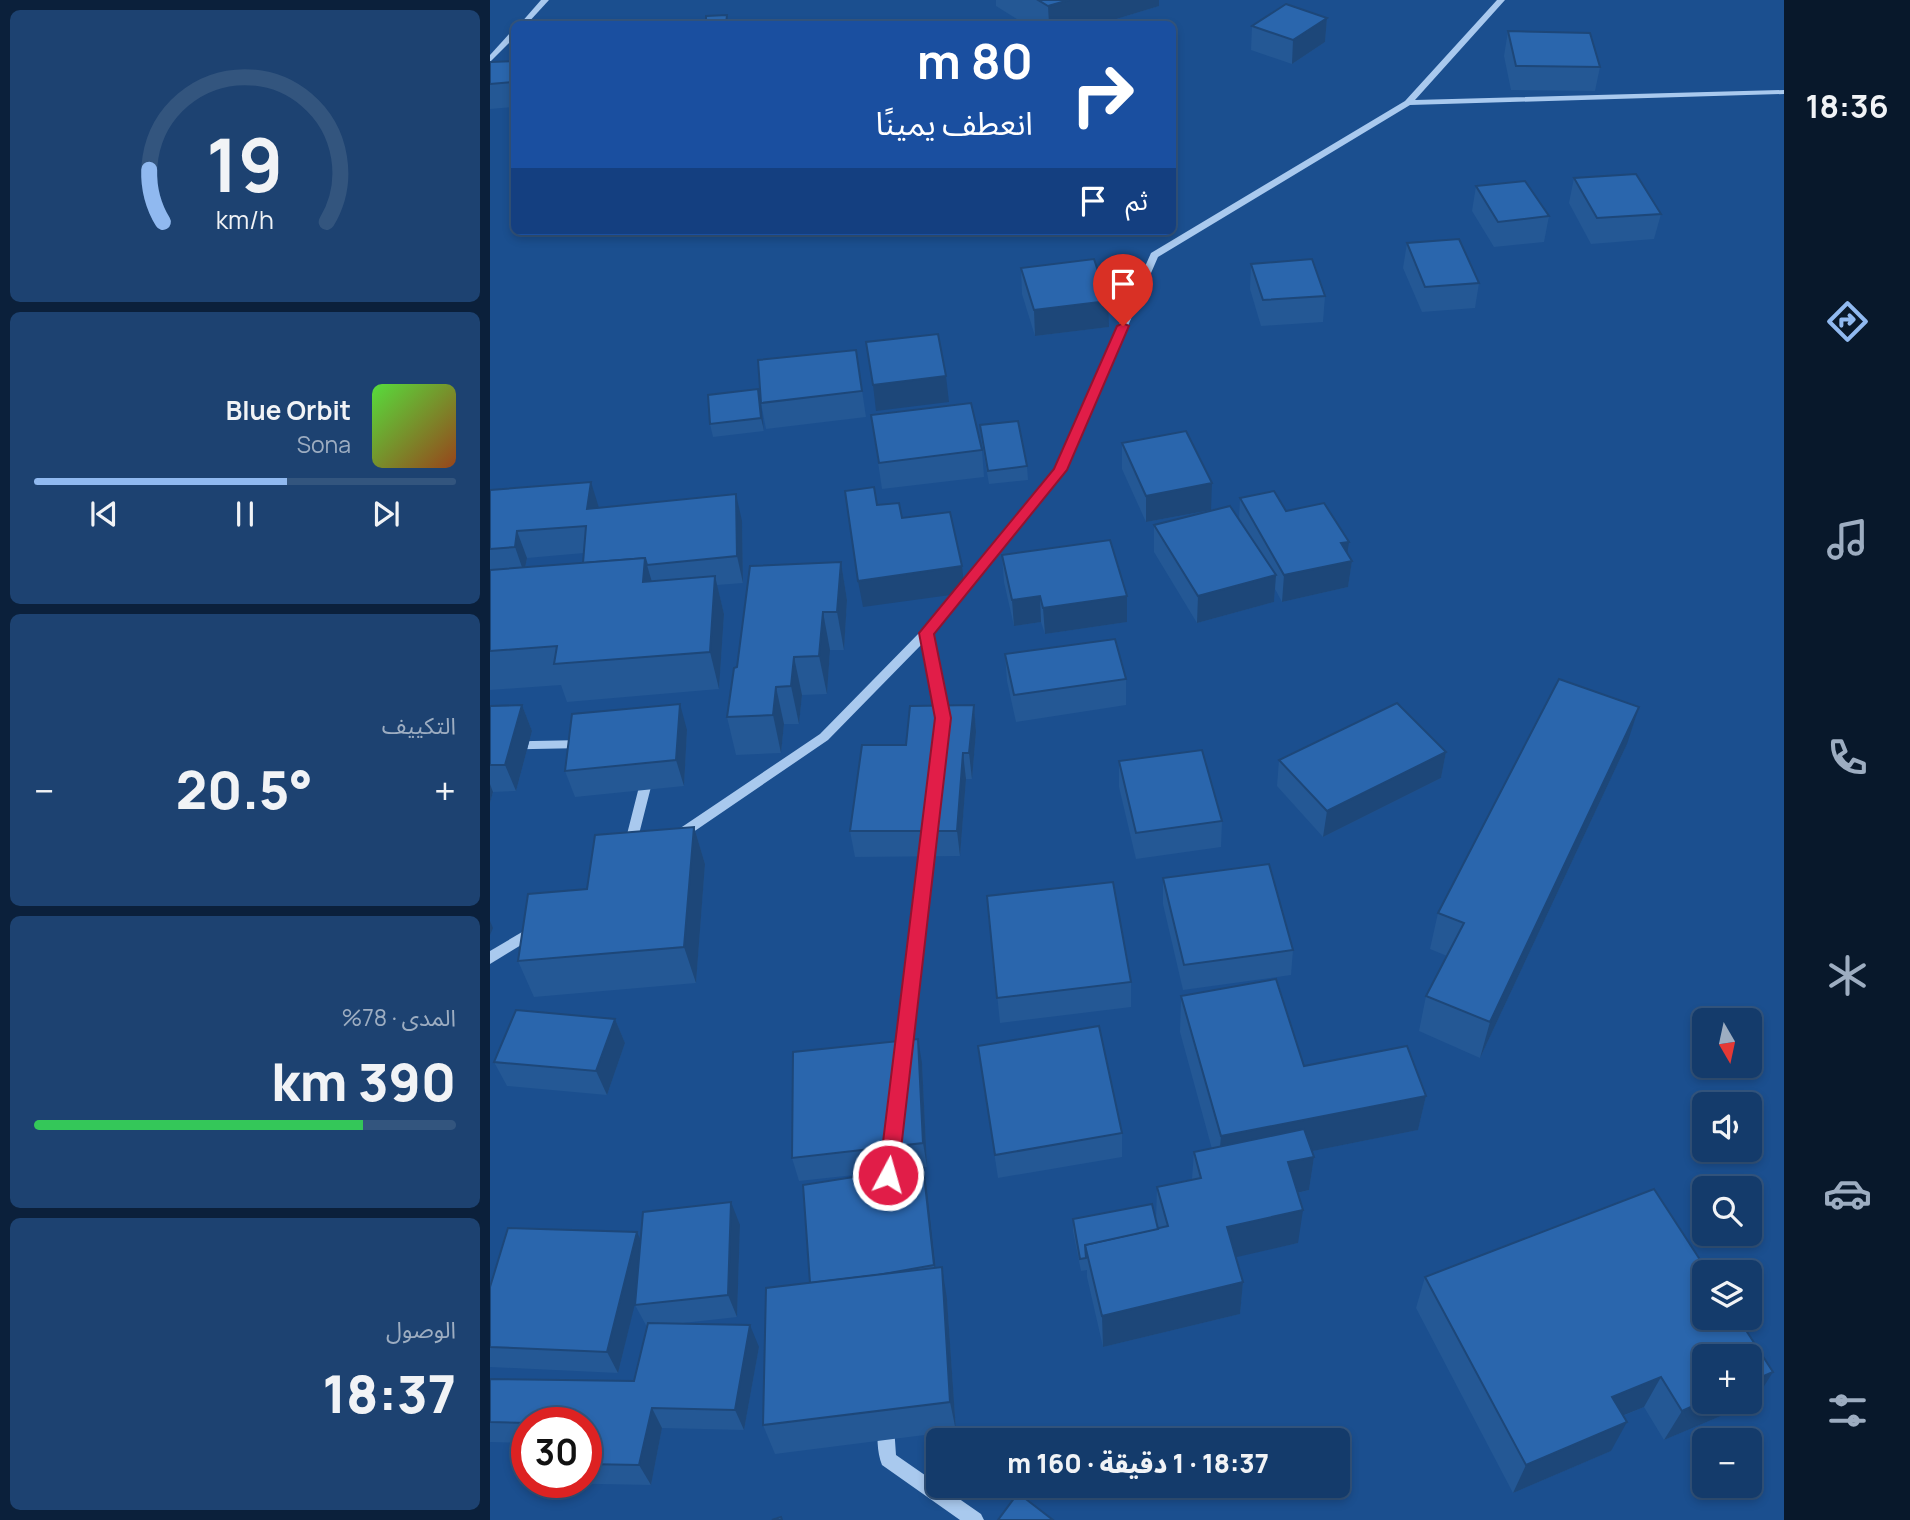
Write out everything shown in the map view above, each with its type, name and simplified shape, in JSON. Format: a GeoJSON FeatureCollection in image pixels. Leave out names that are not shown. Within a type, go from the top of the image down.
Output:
{"type":"FeatureCollection","features":[{"type":"Feature","properties":{"kind":"street"},"geometry":{"type":"LineString","coordinates":[[526,21],[545,0]]}},
{"type":"Feature","properties":{"kind":"street"},"geometry":{"type":"LineString","coordinates":[[668,843],[824,737],[926,633],[1060,470],[1154,255],[1408,103],[1501,0]]}},
{"type":"Feature","properties":{"kind":"street"},"geometry":{"type":"LineString","coordinates":[[490,60],[511,37]]}},
{"type":"Feature","properties":{"kind":"street"},"geometry":{"type":"LineString","coordinates":[[1408,103],[1784,92]]}},
{"type":"Feature","properties":{"kind":"street"},"geometry":{"type":"LineString","coordinates":[[926,633],[943,718],[941,732]]}},
{"type":"Feature","properties":{"kind":"street"},"geometry":{"type":"LineString","coordinates":[[490,746],[601,744]]}},
{"type":"Feature","properties":{"kind":"street"},"geometry":{"type":"LineString","coordinates":[[626,860],[653,756]]}},
{"type":"Feature","properties":{"kind":"street"},"geometry":{"type":"LineString","coordinates":[[900,1074],[929,828]]}},
{"type":"Feature","properties":{"kind":"street"},"geometry":{"type":"LineString","coordinates":[[490,958],[545,923]]}},
{"type":"Feature","properties":{"kind":"street"},"geometry":{"type":"LineString","coordinates":[[884,1404],[888,1459],[975,1520]]}},
{"type":"Feature","properties":{"kind":"building"},"geometry":{"type":"Polygon","coordinates":[[[1038,0],[1069,0],[1048,6],[1038,0]]]}},
{"type":"Feature","properties":{"kind":"building"},"geometry":{"type":"Polygon","coordinates":[[[1286,4],[1327,18],[1293,40],[1252,26],[1286,4]]]}},
{"type":"Feature","properties":{"kind":"building"},"geometry":{"type":"Polygon","coordinates":[[[727,15],[726,21],[688,21],[706,20],[706,16],[727,15]]]}},
{"type":"Feature","properties":{"kind":"building"},"geometry":{"type":"Polygon","coordinates":[[[1508,31],[1590,33],[1600,67],[1516,66],[1508,31]]]}},
{"type":"Feature","properties":{"kind":"building"},"geometry":{"type":"Polygon","coordinates":[[[511,61],[511,82],[490,84],[490,62],[511,61]]]}},
{"type":"Feature","properties":{"kind":"building"},"geometry":{"type":"Polygon","coordinates":[[[1636,174],[1661,214],[1597,218],[1574,178],[1636,174]]]}},
{"type":"Feature","properties":{"kind":"building"},"geometry":{"type":"Polygon","coordinates":[[[1525,181],[1549,216],[1498,222],[1476,186],[1525,181]]]}},
{"type":"Feature","properties":{"kind":"building"},"geometry":{"type":"Polygon","coordinates":[[[1459,239],[1479,283],[1425,287],[1407,243],[1459,239]]]}},
{"type":"Feature","properties":{"kind":"building"},"geometry":{"type":"Polygon","coordinates":[[[1094,259],[1108,301],[1034,310],[1021,268],[1094,259]]]}},
{"type":"Feature","properties":{"kind":"building"},"geometry":{"type":"Polygon","coordinates":[[[1312,259],[1325,296],[1263,300],[1251,264],[1312,259]]]}},
{"type":"Feature","properties":{"kind":"building"},"geometry":{"type":"Polygon","coordinates":[[[938,334],[946,376],[873,385],[866,342],[938,334]]]}},
{"type":"Feature","properties":{"kind":"building"},"geometry":{"type":"Polygon","coordinates":[[[856,350],[862,391],[761,403],[758,360],[856,350]]]}},
{"type":"Feature","properties":{"kind":"building"},"geometry":{"type":"Polygon","coordinates":[[[758,389],[761,418],[710,424],[708,395],[758,389]]]}},
{"type":"Feature","properties":{"kind":"building"},"geometry":{"type":"Polygon","coordinates":[[[971,403],[982,450],[879,463],[871,415],[971,403]]]}},
{"type":"Feature","properties":{"kind":"building"},"geometry":{"type":"Polygon","coordinates":[[[1018,421],[1027,466],[988,471],[980,425],[1018,421]]]}},
{"type":"Feature","properties":{"kind":"building"},"geometry":{"type":"Polygon","coordinates":[[[1186,431],[1212,483],[1146,496],[1122,443],[1186,431]]]}},
{"type":"Feature","properties":{"kind":"building"},"geometry":{"type":"Polygon","coordinates":[[[591,482],[587,509],[736,494],[737,556],[647,565],[645,558],[583,563],[586,526],[517,531],[515,547],[490,549],[490,490],[591,482]]]}},
{"type":"Feature","properties":{"kind":"building"},"geometry":{"type":"Polygon","coordinates":[[[874,487],[877,505],[899,503],[902,518],[950,512],[962,566],[858,581],[845,491],[874,487]]]}},
{"type":"Feature","properties":{"kind":"building"},"geometry":{"type":"Polygon","coordinates":[[[1274,491],[1286,511],[1324,503],[1349,542],[1341,543],[1352,561],[1284,575],[1240,498],[1274,491]]]}},
{"type":"Feature","properties":{"kind":"building"},"geometry":{"type":"Polygon","coordinates":[[[1230,506],[1276,575],[1198,596],[1154,525],[1230,506]]]}},
{"type":"Feature","properties":{"kind":"building"},"geometry":{"type":"Polygon","coordinates":[[[1110,540],[1127,596],[1043,608],[1040,596],[1012,600],[1002,555],[1110,540]]]}},
{"type":"Feature","properties":{"kind":"building"},"geometry":{"type":"Polygon","coordinates":[[[645,558],[643,582],[715,576],[710,652],[554,664],[557,646],[490,651],[490,570],[645,558]]]}},
{"type":"Feature","properties":{"kind":"building"},"geometry":{"type":"Polygon","coordinates":[[[841,562],[837,612],[823,612],[819,656],[794,657],[791,686],[776,687],[773,715],[727,717],[734,668],[737,667],[750,566],[841,562]]]}},
{"type":"Feature","properties":{"kind":"building"},"geometry":{"type":"Polygon","coordinates":[[[1115,639],[1126,679],[1014,695],[1005,654],[1115,639]]]}},
{"type":"Feature","properties":{"kind":"building"},"geometry":{"type":"Polygon","coordinates":[[[1559,679],[1639,707],[1490,1022],[1426,996],[1464,923],[1438,913],[1559,679]]]}},
{"type":"Feature","properties":{"kind":"building"},"geometry":{"type":"Polygon","coordinates":[[[1397,703],[1446,752],[1327,811],[1279,760],[1397,703]]]}},
{"type":"Feature","properties":{"kind":"building"},"geometry":{"type":"Polygon","coordinates":[[[680,704],[676,760],[565,771],[572,714],[680,704]]]}},
{"type":"Feature","properties":{"kind":"building"},"geometry":{"type":"Polygon","coordinates":[[[522,705],[505,765],[490,765],[490,706],[522,705]]]}},
{"type":"Feature","properties":{"kind":"building"},"geometry":{"type":"Polygon","coordinates":[[[974,705],[969,753],[963,753],[957,831],[850,831],[862,745],[906,745],[910,706],[974,705]]]}},
{"type":"Feature","properties":{"kind":"building"},"geometry":{"type":"Polygon","coordinates":[[[1202,750],[1222,821],[1136,833],[1119,761],[1202,750]]]}},
{"type":"Feature","properties":{"kind":"building"},"geometry":{"type":"Polygon","coordinates":[[[694,827],[684,947],[518,961],[528,894],[587,889],[595,835],[694,827]]]}},
{"type":"Feature","properties":{"kind":"building"},"geometry":{"type":"Polygon","coordinates":[[[1269,864],[1293,950],[1184,965],[1163,878],[1269,864]]]}},
{"type":"Feature","properties":{"kind":"building"},"geometry":{"type":"Polygon","coordinates":[[[1113,882],[1131,982],[997,998],[987,896],[1113,882]]]}},
{"type":"Feature","properties":{"kind":"building"},"geometry":{"type":"Polygon","coordinates":[[[1276,979],[1304,1066],[1407,1046],[1426,1096],[1221,1136],[1181,996],[1276,979]]]}},
{"type":"Feature","properties":{"kind":"building"},"geometry":{"type":"Polygon","coordinates":[[[516,1010],[615,1019],[596,1071],[494,1062],[516,1010]]]}},
{"type":"Feature","properties":{"kind":"building"},"geometry":{"type":"Polygon","coordinates":[[[1099,1026],[1122,1133],[995,1155],[978,1046],[1099,1026]]]}},
{"type":"Feature","properties":{"kind":"building"},"geometry":{"type":"Polygon","coordinates":[[[918,1039],[923,1143],[792,1158],[793,1052],[918,1039]]]}},
{"type":"Feature","properties":{"kind":"building"},"geometry":{"type":"Polygon","coordinates":[[[1304,1129],[1314,1157],[1288,1162],[1303,1210],[1227,1227],[1243,1282],[1102,1316],[1085,1245],[1168,1226],[1157,1187],[1201,1178],[1194,1152],[1304,1129]]]}},
{"type":"Feature","properties":{"kind":"building"},"geometry":{"type":"Polygon","coordinates":[[[923,1166],[934,1265],[810,1283],[803,1185],[923,1166]]]}},
{"type":"Feature","properties":{"kind":"building"},"geometry":{"type":"Polygon","coordinates":[[[1654,1189],[1700,1260],[1692,1260],[1692,1330],[1746,1330],[1755,1344],[1692,1344],[1692,1406],[1682,1411],[1661,1377],[1612,1397],[1627,1422],[1526,1465],[1425,1277],[1654,1189]]]}},
{"type":"Feature","properties":{"kind":"building"},"geometry":{"type":"Polygon","coordinates":[[[731,1202],[728,1295],[635,1305],[643,1212],[731,1202]]]}},
{"type":"Feature","properties":{"kind":"building"},"geometry":{"type":"Polygon","coordinates":[[[1152,1204],[1158,1229],[1085,1245],[1086,1258],[1080,1259],[1073,1219],[1152,1204]]]}},
{"type":"Feature","properties":{"kind":"building"},"geometry":{"type":"Polygon","coordinates":[[[508,1228],[637,1232],[607,1352],[490,1347],[490,1287],[508,1228]]]}},
{"type":"Feature","properties":{"kind":"building"},"geometry":{"type":"Polygon","coordinates":[[[942,1267],[950,1402],[763,1425],[766,1288],[942,1267]]]}},
{"type":"Feature","properties":{"kind":"building"},"geometry":{"type":"Polygon","coordinates":[[[648,1323],[750,1325],[735,1410],[652,1408],[639,1465],[602,1464],[602,1407],[511,1407],[511,1423],[490,1422],[490,1379],[634,1381],[648,1323]]]}},
{"type":"Feature","properties":{"kind":"building"},"geometry":{"type":"Polygon","coordinates":[[[1762,1355],[1773,1372],[1762,1377],[1762,1355]]]}},
{"type":"Feature","properties":{"kind":"building"},"geometry":{"type":"Polygon","coordinates":[[[1014,1498],[1024,1498],[1053,1520],[998,1520],[1014,1498]]]}},
{"type":"Feature","properties":{"kind":"route"},"geometry":{"type":"LineString","coordinates":[[888,1175],[943,718],[926,633],[1060,470],[1123,326]]}}]}
